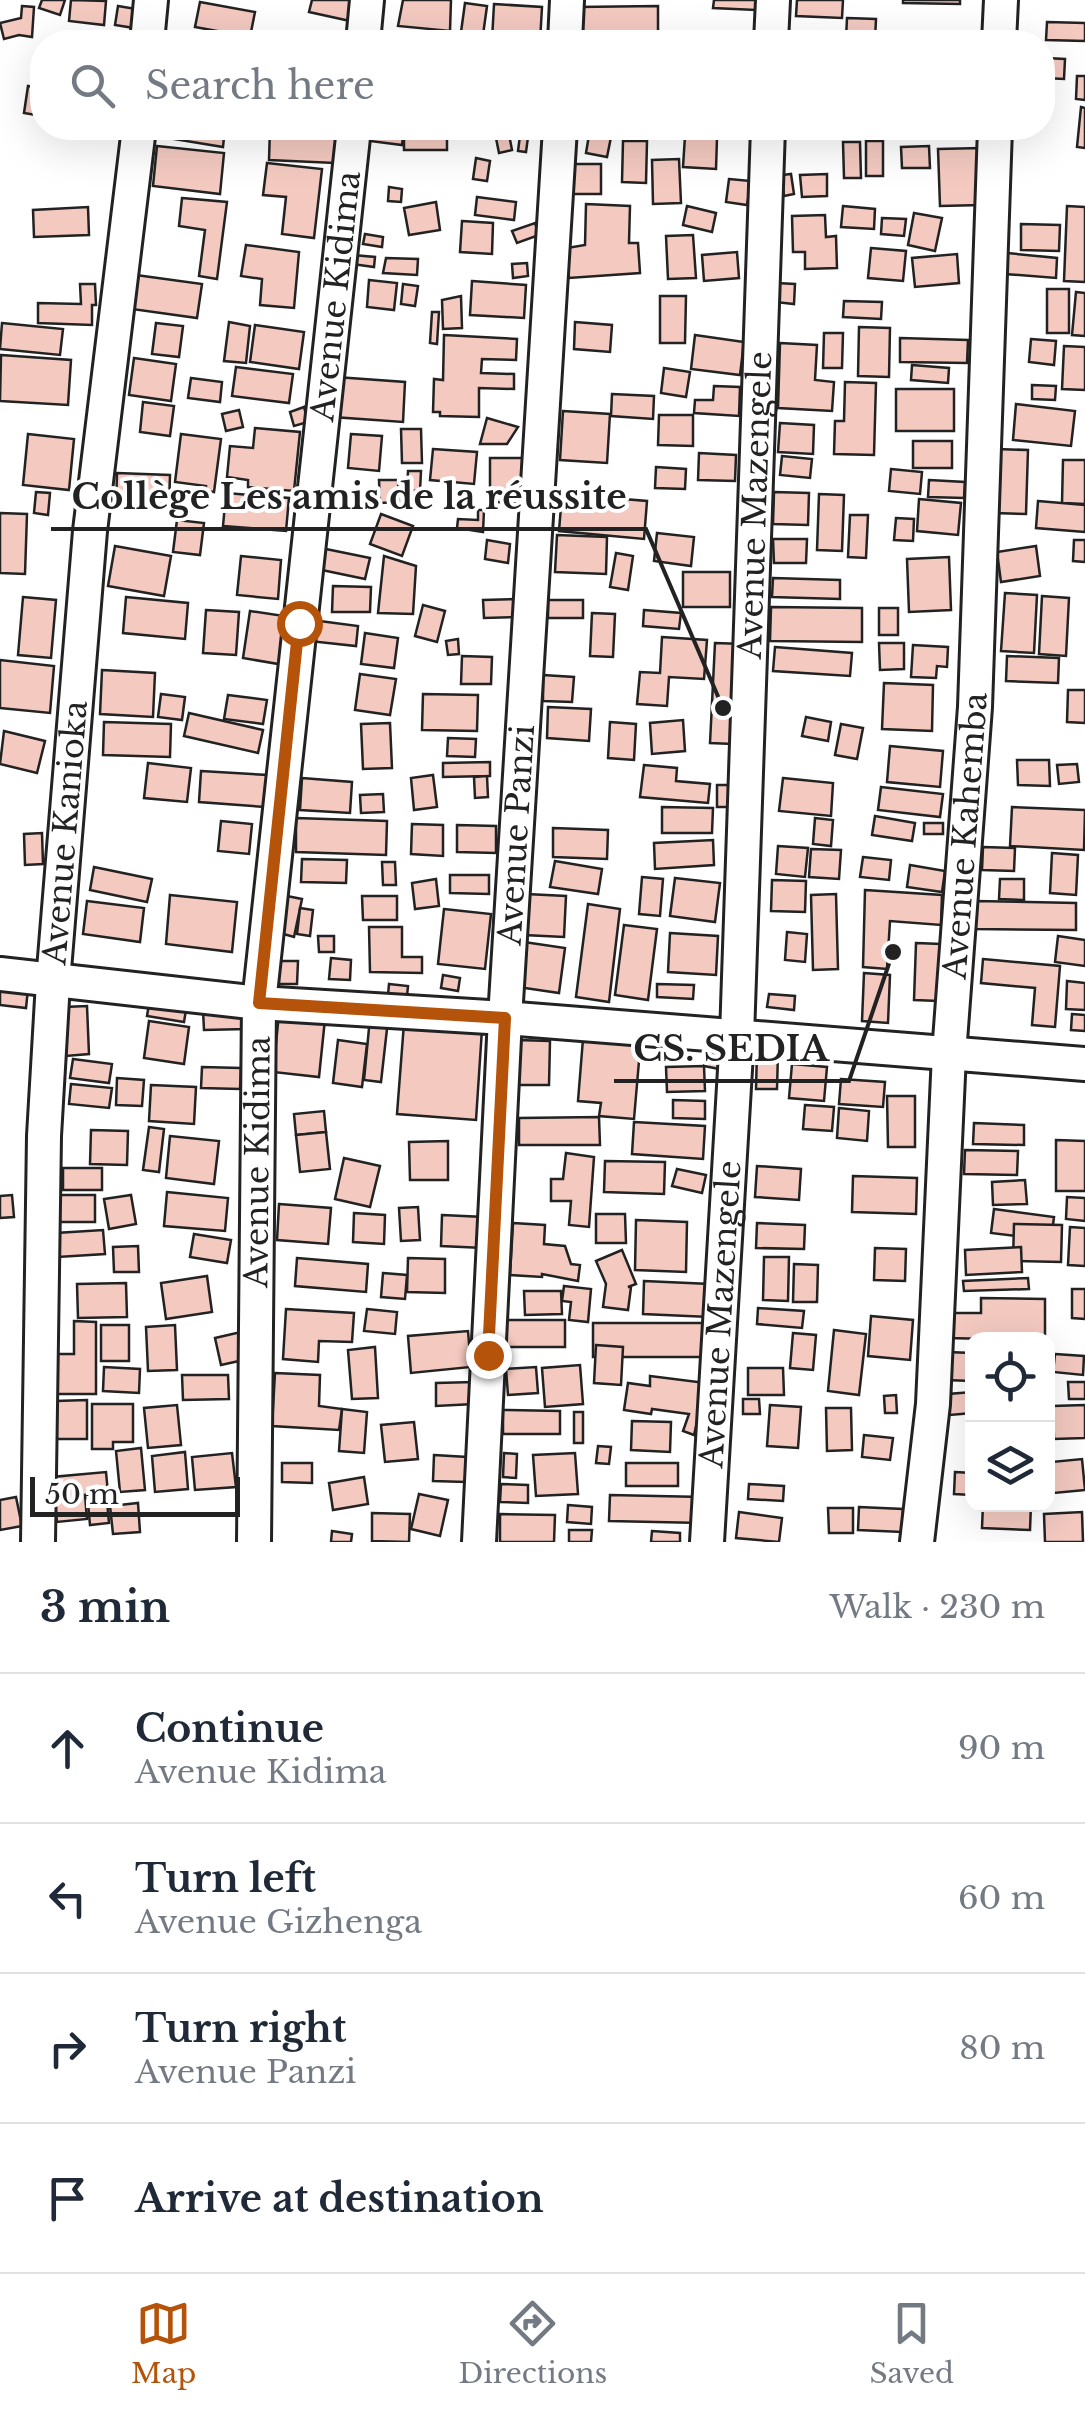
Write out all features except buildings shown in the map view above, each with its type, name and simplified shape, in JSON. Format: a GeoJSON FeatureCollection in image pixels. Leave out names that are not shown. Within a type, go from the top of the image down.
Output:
{"type":"FeatureCollection","features":[{"type":"Feature","properties":{"kind":"street"},"geometry":{"type":"LineString","coordinates":[[148,30],[151,0]]}},
{"type":"Feature","properties":{"kind":"street"},"geometry":{"type":"LineString","coordinates":[[364,30],[367,0]]}},
{"type":"Feature","properties":{"kind":"street"},"geometry":{"type":"LineString","coordinates":[[566,30],[567,0]]}},
{"type":"Feature","properties":{"kind":"street"},"geometry":{"type":"LineString","coordinates":[[772,30],[773,0]]}},
{"type":"Feature","properties":{"kind":"street"},"geometry":{"type":"LineString","coordinates":[[1000,30],[1001,0]]}},
{"type":"Feature","properties":{"kind":"street","name":"Avenue Kanioka"},"geometry":{"type":"LineString","coordinates":[[38,1542],[44,1136],[52,982],[90,531],[137,140]]}},
{"type":"Feature","properties":{"kind":"street","name":"Avenue Kidima"},"geometry":{"type":"LineString","coordinates":[[254,1542],[259,1003],[353,140]]}},
{"type":"Feature","properties":{"kind":"street","name":"Avenue Panzi"},"geometry":{"type":"LineString","coordinates":[[479,1542],[505,1018],[559,140]]}},
{"type":"Feature","properties":{"kind":"street","name":"Avenue Mazengele"},"geometry":{"type":"LineString","coordinates":[[706,1542],[737,1036],[768,140]]}},
{"type":"Feature","properties":{"kind":"street","name":"Avenue Kahemba"},"geometry":{"type":"LineString","coordinates":[[917,1542],[932,1404],[950,1054],[975,708],[996,140]]}},
{"type":"Feature","properties":{"kind":"street"},"geometry":{"type":"LineString","coordinates":[[0,974],[259,1003],[505,1018],[1085,1064]]}},
{"type":"Feature","properties":{"kind":"place","name":"Collège Les amis de la réussite"},"geometry":{"type":"Point","coordinates":[723,708]}},
{"type":"Feature","properties":{"kind":"place","name":"CS. SEDIA"},"geometry":{"type":"Point","coordinates":[893,952]}},
{"type":"Feature","properties":{"kind":"route"},"geometry":{"type":"LineString","coordinates":[[299,623],[259,1003],[505,1018],[488,1355]]}}]}
